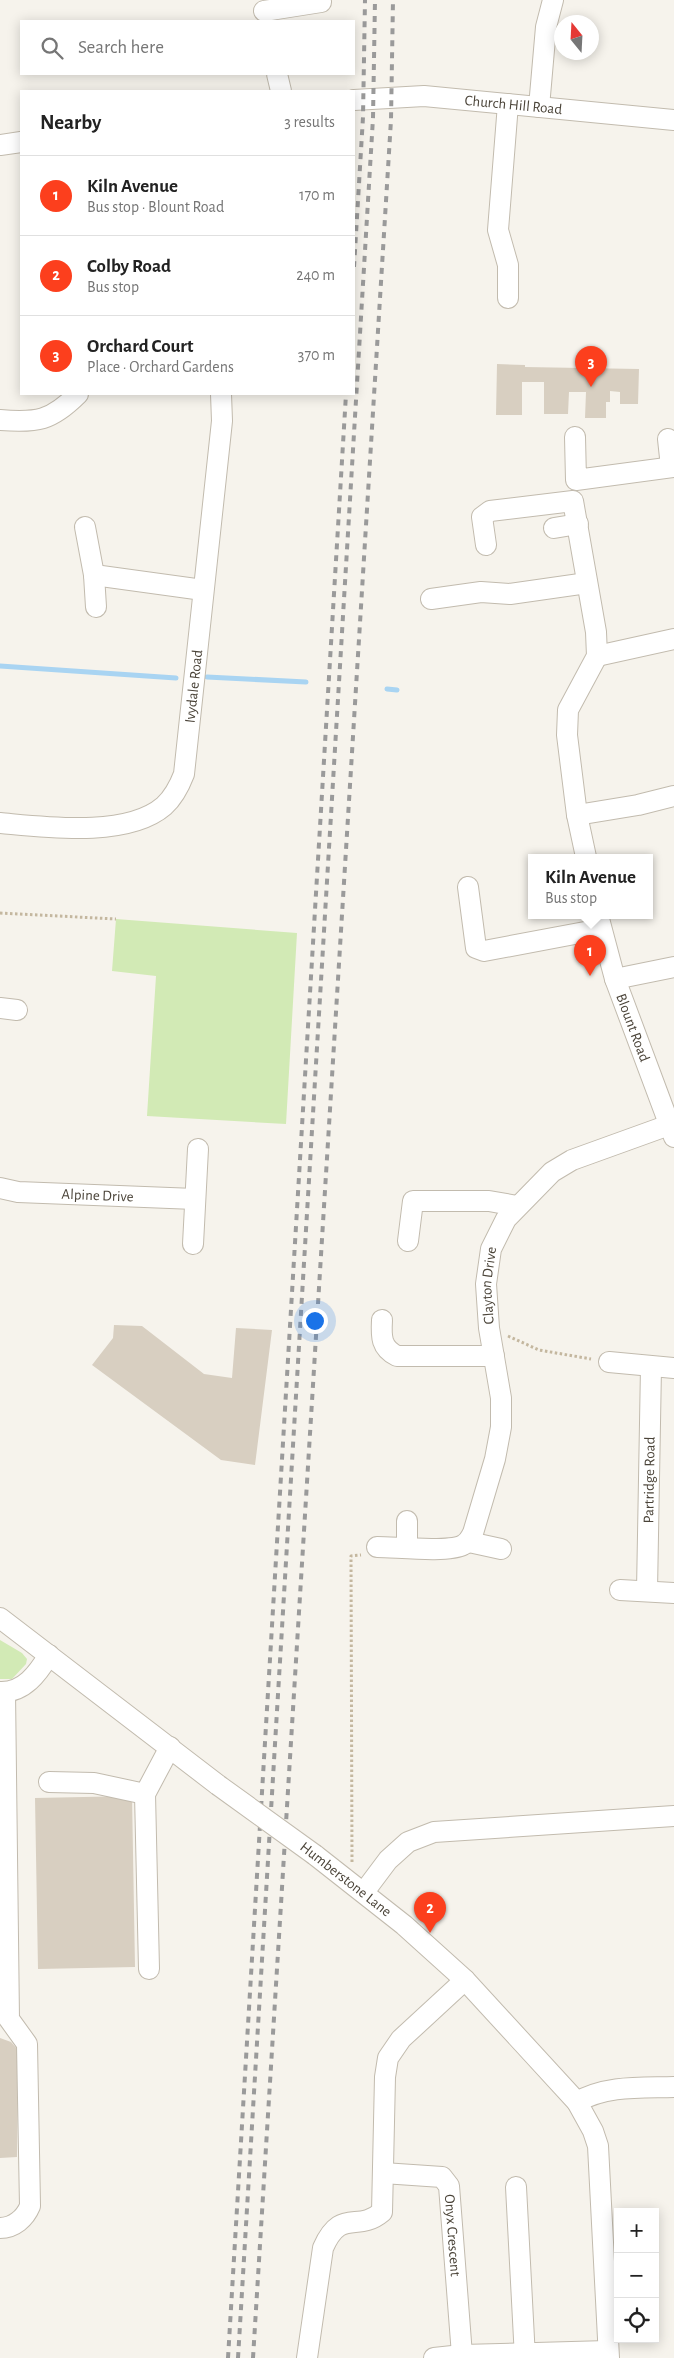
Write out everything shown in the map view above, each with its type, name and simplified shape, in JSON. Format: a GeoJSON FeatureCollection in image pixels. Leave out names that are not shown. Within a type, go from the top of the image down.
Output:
{"type":"FeatureCollection","features":[{"type":"Feature","properties":{"kind":"street"},"geometry":{"type":"LineString","coordinates":[[539,107],[546,27],[553,0]]}},
{"type":"Feature","properties":{"kind":"street"},"geometry":{"type":"LineString","coordinates":[[264,11],[321,2]]}},
{"type":"Feature","properties":{"kind":"street"},"geometry":{"type":"LineString","coordinates":[[277,75],[281,90]]}},
{"type":"Feature","properties":{"kind":"street","name":"Church Hill Road"},"geometry":{"type":"LineString","coordinates":[[355,100],[424,96],[674,120]]}},
{"type":"Feature","properties":{"kind":"street"},"geometry":{"type":"LineString","coordinates":[[508,104],[498,230],[508,265],[508,298]]}},
{"type":"Feature","properties":{"kind":"street"},"geometry":{"type":"LineString","coordinates":[[0,145],[20,142]]}},
{"type":"Feature","properties":{"kind":"street"},"geometry":{"type":"LineString","coordinates":[[0,420],[17,421],[47,418],[77,395]]}},
{"type":"Feature","properties":{"kind":"street","name":"Ivydale Road"},"geometry":{"type":"LineString","coordinates":[[0,823],[48,827],[104,826],[128,823],[146,817],[163,807],[177,792],[184,774],[222,420],[221,395]]}},
{"type":"Feature","properties":{"kind":"street"},"geometry":{"type":"LineString","coordinates":[[575,437],[576,480],[673,467],[668,439]]}},
{"type":"Feature","properties":{"kind":"street"},"geometry":{"type":"LineString","coordinates":[[486,545],[482,517],[490,511],[574,500],[596,632],[597,656],[568,710],[567,735],[577,815],[585,854]]}},
{"type":"Feature","properties":{"kind":"street"},"geometry":{"type":"LineString","coordinates":[[554,528],[578,524]]}},
{"type":"Feature","properties":{"kind":"street"},"geometry":{"type":"LineString","coordinates":[[85,527],[94,575],[96,607]]}},
{"type":"Feature","properties":{"kind":"street"},"geometry":{"type":"LineString","coordinates":[[94,575],[203,590]]}},
{"type":"Feature","properties":{"kind":"street"},"geometry":{"type":"LineString","coordinates":[[431,599],[481,592],[510,594],[587,584]]}},
{"type":"Feature","properties":{"kind":"street"},"geometry":{"type":"LineString","coordinates":[[597,656],[674,639]]}},
{"type":"Feature","properties":{"kind":"street"},"geometry":{"type":"LineString","coordinates":[[577,815],[638,805],[674,796]]}},
{"type":"Feature","properties":{"kind":"street"},"geometry":{"type":"LineString","coordinates":[[468,887],[474,943],[476,948],[484,951],[599,922]]}},
{"type":"Feature","properties":{"kind":"street","name":"Blount Road"},"geometry":{"type":"LineString","coordinates":[[599,922],[615,979],[671,1131]]}},
{"type":"Feature","properties":{"kind":"street"},"geometry":{"type":"LineString","coordinates":[[615,979],[674,967]]}},
{"type":"Feature","properties":{"kind":"street","name":"Clayton Drive"},"geometry":{"type":"LineString","coordinates":[[469,1542],[495,1459],[501,1427],[501,1398],[490,1328],[486,1284],[490,1249],[506,1219],[552,1172],[572,1160],[671,1131]]}},
{"type":"Feature","properties":{"kind":"street"},"geometry":{"type":"LineString","coordinates":[[193,1244],[198,1149]]}},
{"type":"Feature","properties":{"kind":"street","name":"Alpine Drive"},"geometry":{"type":"LineString","coordinates":[[0,1188],[18,1192],[195,1200]]}},
{"type":"Feature","properties":{"kind":"street"},"geometry":{"type":"LineString","coordinates":[[408,1241],[413,1201],[489,1202],[517,1206]]}},
{"type":"Feature","properties":{"kind":"street"},"geometry":{"type":"LineString","coordinates":[[382,1320],[381,1340],[388,1351],[397,1356],[494,1356]]}},
{"type":"Feature","properties":{"kind":"street"},"geometry":{"type":"LineString","coordinates":[[609,1362],[651,1368],[674,1368]]}},
{"type":"Feature","properties":{"kind":"street","name":"Partridge Road"},"geometry":{"type":"LineString","coordinates":[[647,1591],[651,1368]]}},
{"type":"Feature","properties":{"kind":"street"},"geometry":{"type":"LineString","coordinates":[[407,1522],[407,1548]]}},
{"type":"Feature","properties":{"kind":"street"},"geometry":{"type":"LineString","coordinates":[[377,1547],[446,1548],[462,1546],[469,1542],[501,1549]]}},
{"type":"Feature","properties":{"kind":"street"},"geometry":{"type":"LineString","coordinates":[[620,1590],[674,1593]]}},
{"type":"Feature","properties":{"kind":"street","name":"Humberstone Lane"},"geometry":{"type":"LineString","coordinates":[[0,1618],[218,1785],[315,1855],[404,1925],[465,1980],[577,2102],[593,2131],[598,2146],[608,2354]]}},
{"type":"Feature","properties":{"kind":"street"},"geometry":{"type":"LineString","coordinates":[[0,2228],[17,2223],[27,2214],[30,2206],[27,2044],[8,2019],[2,1692],[21,1687],[38,1673],[49,1655]]}},
{"type":"Feature","properties":{"kind":"street"},"geometry":{"type":"LineString","coordinates":[[149,1970],[145,1794],[170,1747]]}},
{"type":"Feature","properties":{"kind":"street"},"geometry":{"type":"LineString","coordinates":[[49,1782],[94,1783],[145,1794]]}},
{"type":"Feature","properties":{"kind":"street"},"geometry":{"type":"LineString","coordinates":[[358,1888],[408,1842],[434,1832],[674,1816]]}},
{"type":"Feature","properties":{"kind":"street"},"geometry":{"type":"LineString","coordinates":[[307,2358],[323,2248],[330,2232],[340,2224],[375,2218],[382,2212],[385,2077],[388,2058],[400,2039],[465,1980]]}},
{"type":"Feature","properties":{"kind":"street"},"geometry":{"type":"LineString","coordinates":[[577,2102],[592,2094],[612,2090],[674,2087]]}},
{"type":"Feature","properties":{"kind":"street","name":"Onyx Crescent"},"geometry":{"type":"LineString","coordinates":[[383,2173],[442,2177],[449,2186],[462,2355]]}},
{"type":"Feature","properties":{"kind":"street"},"geometry":{"type":"LineString","coordinates":[[516,2187],[526,2356]]}},
{"type":"Feature","properties":{"kind":"street"},"geometry":{"type":"LineString","coordinates":[[434,2358],[462,2355],[608,2354]]}},
{"type":"Feature","properties":{"kind":"path"},"geometry":{"type":"LineString","coordinates":[[0,913],[116,918]]}},
{"type":"Feature","properties":{"kind":"path"},"geometry":{"type":"LineString","coordinates":[[490,1328],[539,1350],[609,1362]]}},
{"type":"Feature","properties":{"kind":"path"},"geometry":{"type":"LineString","coordinates":[[358,1888],[352,1556],[375,1554],[377,1547]]}},
{"type":"Feature","properties":{"kind":"green space"},"geometry":{"type":"Polygon","coordinates":[[[116,919],[297,933],[286,1124],[147,1116],[156,976],[112,971],[116,919]]]}},
{"type":"Feature","properties":{"kind":"green space"},"geometry":{"type":"Polygon","coordinates":[[[0,1640],[22,1653],[27,1659],[26,1664],[12,1679],[0,1679],[0,1640]]]}},
{"type":"Feature","properties":{"kind":"building"},"geometry":{"type":"Polygon","coordinates":[[[497,364],[525,365],[525,367],[639,369],[638,404],[620,404],[620,392],[610,391],[610,402],[606,402],[606,418],[585,418],[586,392],[569,392],[568,414],[544,414],[544,382],[522,382],[522,415],[496,415],[497,364]]]}},
{"type":"Feature","properties":{"kind":"building"},"geometry":{"type":"Polygon","coordinates":[[[114,1325],[142,1326],[204,1374],[232,1378],[236,1328],[272,1330],[255,1465],[221,1460],[92,1365],[113,1338],[114,1325]]]}},
{"type":"Feature","properties":{"kind":"building"},"geometry":{"type":"Polygon","coordinates":[[[132,1796],[135,1967],[38,1969],[35,1798],[132,1796]]]}},
{"type":"Feature","properties":{"kind":"building"},"geometry":{"type":"Polygon","coordinates":[[[0,2038],[11,2042],[18,2050],[17,2157],[0,2158],[0,2038]]]}},
{"type":"Feature","properties":{"kind":"waterway"},"geometry":{"type":"LineString","coordinates":[[0,666],[176,678]]}},
{"type":"Feature","properties":{"kind":"waterway"},"geometry":{"type":"LineString","coordinates":[[207,677],[306,682]]}},
{"type":"Feature","properties":{"kind":"waterway"},"geometry":{"type":"LineString","coordinates":[[387,689],[397,690]]}},
{"type":"Feature","properties":{"kind":"railway"},"geometry":{"type":"LineString","coordinates":[[355,250],[363,117],[365,0]]}},
{"type":"Feature","properties":{"kind":"railway"},"geometry":{"type":"LineString","coordinates":[[238,2358],[373,118],[375,0]]}},
{"type":"Feature","properties":{"kind":"railway"},"geometry":{"type":"LineString","coordinates":[[253,2358],[391,120],[393,0]]}},
{"type":"Feature","properties":{"kind":"railway"},"geometry":{"type":"LineString","coordinates":[[228,2358],[346,395]]}},
{"type":"Feature","properties":{"kind":"place","name":"Orchard Court"},"geometry":{"type":"Point","coordinates":[591,387]}},
{"type":"Feature","properties":{"kind":"place","name":"Kiln Avenue"},"geometry":{"type":"Point","coordinates":[590,976]}},
{"type":"Feature","properties":{"kind":"place","name":"Colby Road"},"geometry":{"type":"Point","coordinates":[430,1933]}}]}
